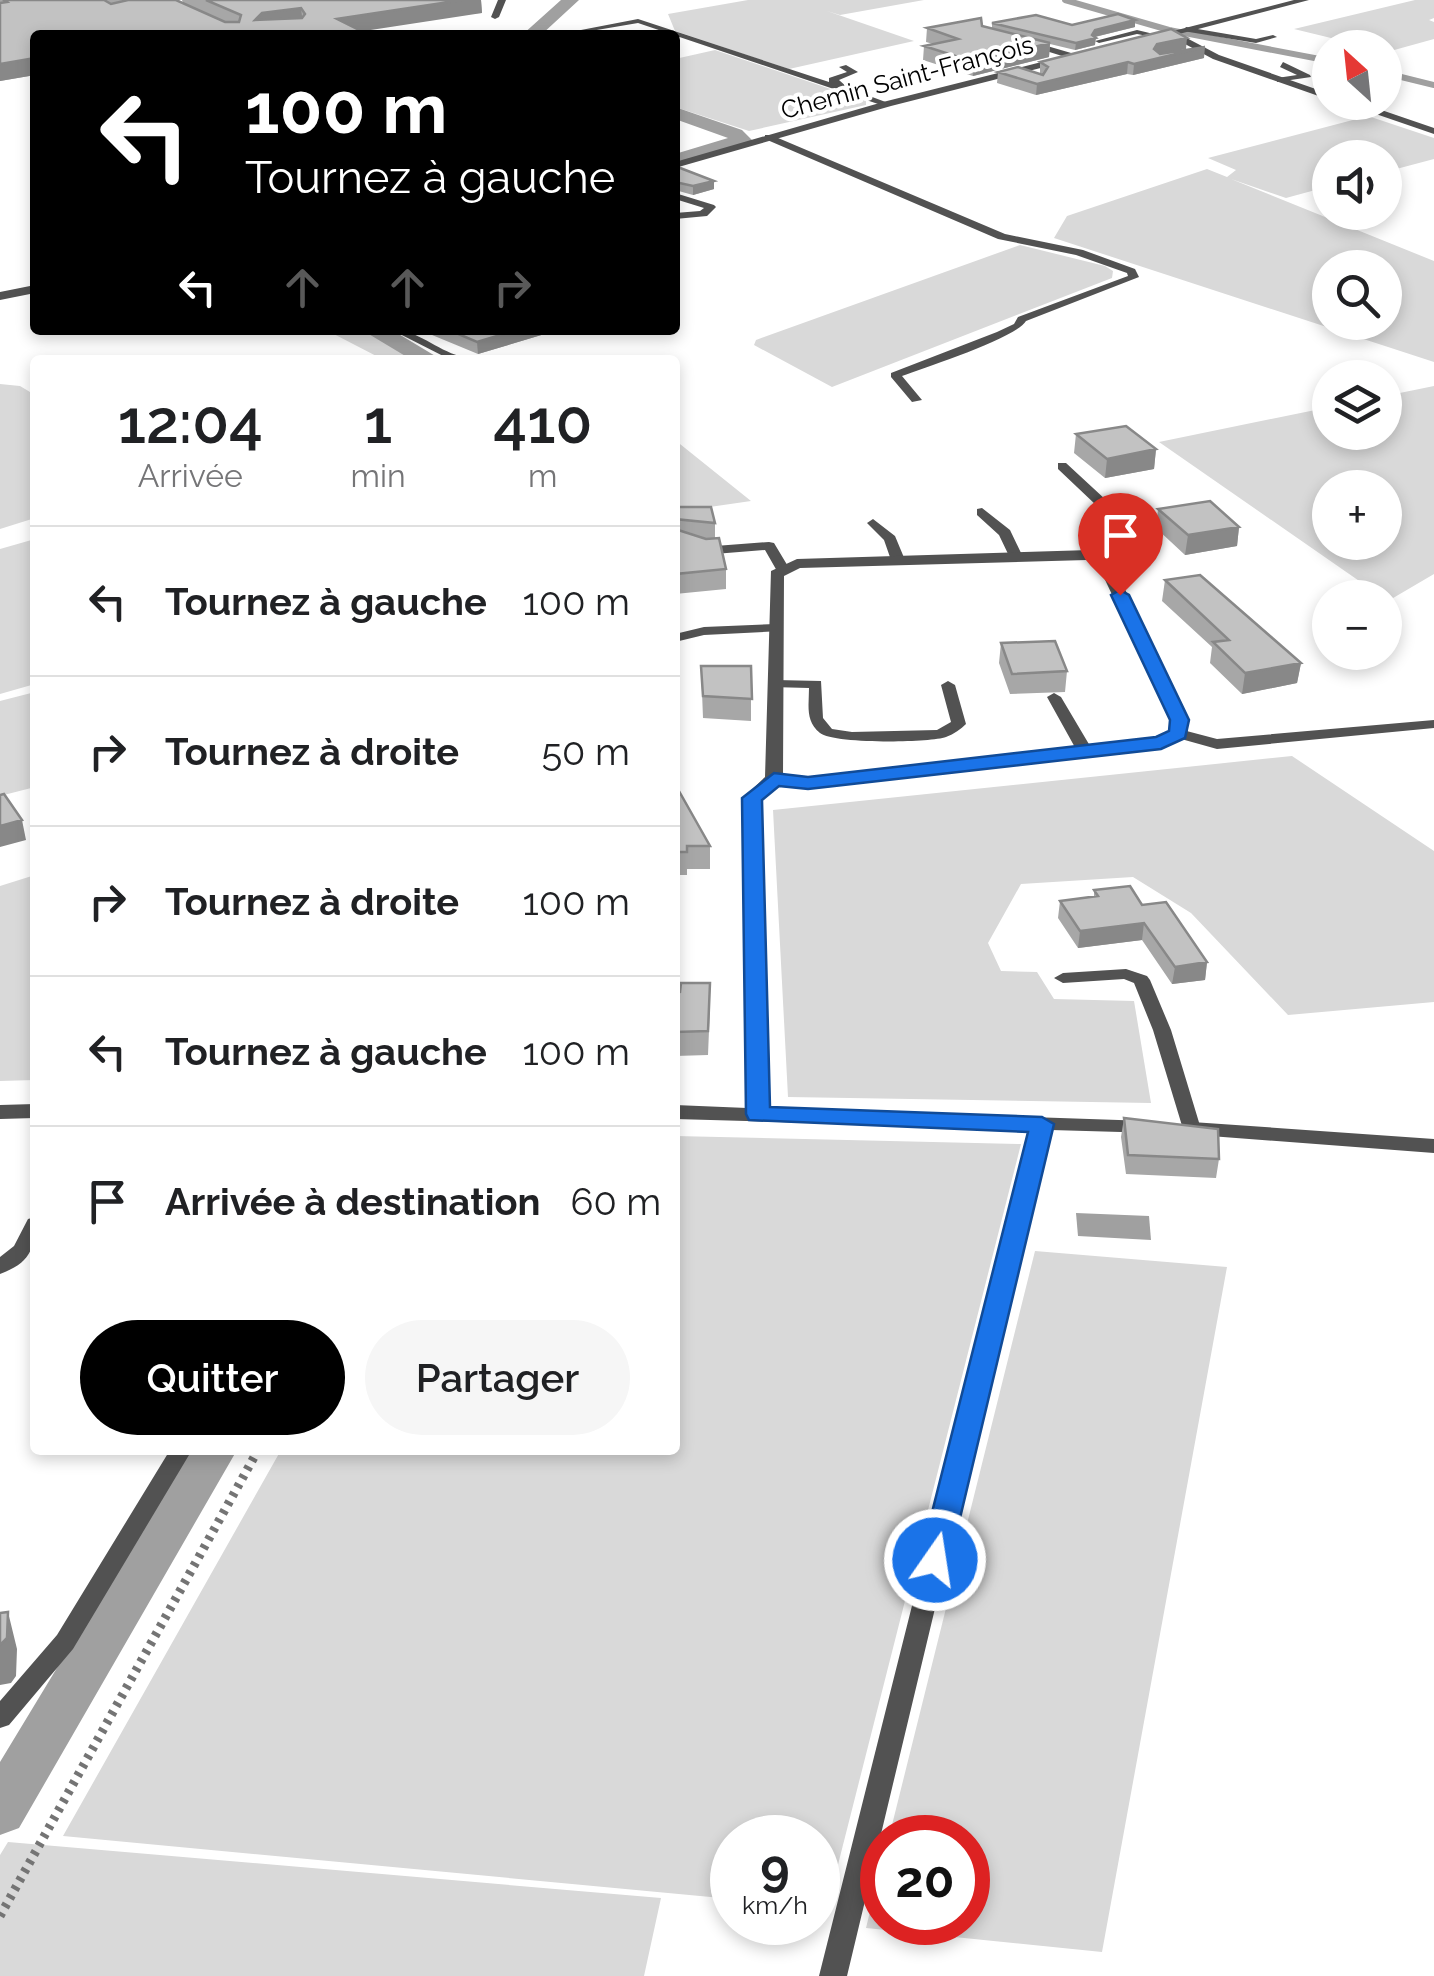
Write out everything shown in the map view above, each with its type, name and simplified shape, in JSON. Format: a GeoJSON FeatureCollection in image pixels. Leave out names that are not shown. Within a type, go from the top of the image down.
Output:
{"type":"FeatureCollection","features":[{"type":"Feature","properties":{"kind":"street","name":"Chemin Saint-François"},"geometry":{"type":"LineString","coordinates":[[680,163],[882,102],[1305,0]]}},
{"type":"Feature","properties":{"kind":"street"},"geometry":{"type":"LineString","coordinates":[[1178,31],[1205,50],[1312,91]]}},
{"type":"Feature","properties":{"kind":"street"},"geometry":{"type":"LineString","coordinates":[[1399,120],[1434,132]]}},
{"type":"Feature","properties":{"kind":"street"},"geometry":{"type":"LineString","coordinates":[[0,296],[30,290]]}},
{"type":"Feature","properties":{"kind":"street"},"geometry":{"type":"LineString","coordinates":[[758,1114],[752,798],[774,779],[808,783],[1161,743],[1178,734],[1179,720],[1105,564],[1090,555],[898,560],[782,568],[776,574],[774,779]]}},
{"type":"Feature","properties":{"kind":"street"},"geometry":{"type":"LineString","coordinates":[[0,1112],[30,1111]]}},
{"type":"Feature","properties":{"kind":"street"},"geometry":{"type":"LineString","coordinates":[[680,1112],[1192,1129],[1434,1146]]}},
{"type":"Feature","properties":{"kind":"lane"},"geometry":{"type":"LineString","coordinates":[[496,18],[502,0]]}},
{"type":"Feature","properties":{"kind":"lane"},"geometry":{"type":"LineString","coordinates":[[585,30],[638,21],[665,30]]}},
{"type":"Feature","properties":{"kind":"lane"},"geometry":{"type":"LineString","coordinates":[[1178,31],[1256,41],[1273,37]]}},
{"type":"Feature","properties":{"kind":"lane"},"geometry":{"type":"LineString","coordinates":[[1099,41],[1137,32],[1158,36]]}},
{"type":"Feature","properties":{"kind":"lane"},"geometry":{"type":"LineString","coordinates":[[680,35],[882,102]]}},
{"type":"Feature","properties":{"kind":"lane"},"geometry":{"type":"LineString","coordinates":[[1019,38],[1075,57]]}},
{"type":"Feature","properties":{"kind":"lane"},"geometry":{"type":"LineString","coordinates":[[1179,55],[1205,50]]}},
{"type":"Feature","properties":{"kind":"lane"},"geometry":{"type":"LineString","coordinates":[[1280,80],[1307,76],[1283,65]]}},
{"type":"Feature","properties":{"kind":"lane"},"geometry":{"type":"LineString","coordinates":[[843,67],[854,72],[832,80],[882,102]]}},
{"type":"Feature","properties":{"kind":"lane"},"geometry":{"type":"LineString","coordinates":[[1018,71],[1040,80]]}},
{"type":"Feature","properties":{"kind":"lane"},"geometry":{"type":"LineString","coordinates":[[768,136],[1002,237],[1080,252],[1132,271],[1134,277],[1022,319],[1018,326],[1001,334],[896,375],[916,400]]}},
{"type":"Feature","properties":{"kind":"lane"},"geometry":{"type":"LineString","coordinates":[[680,198],[711,207],[703,214],[680,216]]}},
{"type":"Feature","properties":{"kind":"lane"},"geometry":{"type":"LineString","coordinates":[[408,335],[450,355]]}},
{"type":"Feature","properties":{"kind":"lane"},"geometry":{"type":"LineString","coordinates":[[1062,466],[1101,502],[1113,524],[1090,555]]}},
{"type":"Feature","properties":{"kind":"lane"},"geometry":{"type":"LineString","coordinates":[[982,512],[1004,533],[1016,556]]}},
{"type":"Feature","properties":{"kind":"lane"},"geometry":{"type":"LineString","coordinates":[[874,523],[890,539],[898,560]]}},
{"type":"Feature","properties":{"kind":"lane"},"geometry":{"type":"LineString","coordinates":[[689,550],[769,546],[782,568]]}},
{"type":"Feature","properties":{"kind":"lane"},"geometry":{"type":"LineString","coordinates":[[680,637],[776,628]]}},
{"type":"Feature","properties":{"kind":"lane"},"geometry":{"type":"LineString","coordinates":[[776,684],[816,684],[816,719],[827,732],[852,737],[940,734],[959,724],[948,685]]}},
{"type":"Feature","properties":{"kind":"lane"},"geometry":{"type":"LineString","coordinates":[[1054,697],[1086,751]]}},
{"type":"Feature","properties":{"kind":"lane"},"geometry":{"type":"LineString","coordinates":[[1178,734],[1217,744],[1434,724]]}},
{"type":"Feature","properties":{"kind":"lane"},"geometry":{"type":"LineString","coordinates":[[1063,978],[1126,974],[1141,980],[1162,1030],[1192,1129]]}},
{"type":"Feature","properties":{"kind":"lane"},"geometry":{"type":"LineString","coordinates":[[833,1976],[1042,1124]]}},
{"type":"Feature","properties":{"kind":"lane"},"geometry":{"type":"LineString","coordinates":[[0,1267],[22,1250],[30,1234]]}},
{"type":"Feature","properties":{"kind":"lane"},"geometry":{"type":"LineString","coordinates":[[0,1718],[65,1642],[179,1455]]}},
{"type":"Feature","properties":{"kind":"path"},"geometry":{"type":"LineString","coordinates":[[0,1916],[255,1455]]}},
{"type":"Feature","properties":{"kind":"shaded area"},"geometry":{"type":"Polygon","coordinates":[[[748,0],[924,0],[840,15],[827,11],[914,41],[789,69],[680,33],[675,30],[668,14],[748,0]]]}},
{"type":"Feature","properties":{"kind":"shaded area"},"geometry":{"type":"Polygon","coordinates":[[[1415,0],[1434,0],[1434,18],[1429,20],[1434,22],[1434,39],[1402,48],[1402,30],[1312,30],[1312,33],[1294,29],[1415,0]]]}},
{"type":"Feature","properties":{"kind":"shaded area"},"geometry":{"type":"Polygon","coordinates":[[[715,50],[866,101],[866,105],[749,131],[680,109],[680,58],[715,50]]]}},
{"type":"Feature","properties":{"kind":"shaded area"},"geometry":{"type":"Polygon","coordinates":[[[1353,120],[1380,120],[1434,138],[1434,159],[1402,167],[1402,140],[1312,140],[1312,191],[1286,198],[1231,179],[1312,212],[1312,230],[1357,230],[1434,261],[1434,362],[1367,340],[1402,340],[1402,250],[1312,250],[1312,322],[1054,238],[1067,216],[1207,169],[1227,177],[1236,170],[1208,158],[1353,120]]]}},
{"type":"Feature","properties":{"kind":"shaded area"},"geometry":{"type":"Polygon","coordinates":[[[1020,245],[1105,266],[1113,271],[1112,278],[832,387],[754,345],[756,340],[1020,245]]]}},
{"type":"Feature","properties":{"kind":"shaded area"},"geometry":{"type":"Polygon","coordinates":[[[336,335],[376,335],[412,355],[374,355],[336,335]]]}},
{"type":"Feature","properties":{"kind":"shaded area"},"geometry":{"type":"Polygon","coordinates":[[[0,384],[20,386],[30,392],[30,520],[0,529],[0,384]]]}},
{"type":"Feature","properties":{"kind":"shaded area"},"geometry":{"type":"Polygon","coordinates":[[[1434,386],[1434,574],[1402,593],[1402,580],[1358,580],[1329,560],[1402,560],[1402,470],[1312,470],[1312,548],[1159,442],[1312,411],[1312,450],[1402,450],[1402,393],[1434,386]]]}},
{"type":"Feature","properties":{"kind":"shaded area"},"geometry":{"type":"Polygon","coordinates":[[[680,444],[751,501],[680,511],[680,444]]]}},
{"type":"Feature","properties":{"kind":"shaded area"},"geometry":{"type":"Polygon","coordinates":[[[30,540],[30,685],[0,694],[0,549],[30,540]]]}},
{"type":"Feature","properties":{"kind":"shaded area"},"geometry":{"type":"Polygon","coordinates":[[[30,693],[30,788],[0,796],[0,701],[30,693]]]}},
{"type":"Feature","properties":{"kind":"shaded area"},"geometry":{"type":"Polygon","coordinates":[[[1292,756],[1434,851],[1434,1002],[1288,1015],[1191,913],[1133,877],[1021,884],[988,943],[1001,971],[1037,972],[1054,999],[1134,1001],[1151,1103],[788,1097],[773,810],[1292,756]]]}},
{"type":"Feature","properties":{"kind":"shaded area"},"geometry":{"type":"Polygon","coordinates":[[[30,877],[30,1080],[0,1081],[0,886],[30,877]]]}},
{"type":"Feature","properties":{"kind":"shaded area"},"geometry":{"type":"Polygon","coordinates":[[[680,1136],[1021,1144],[840,1857],[840,1815],[710,1815],[710,1897],[63,1836],[278,1455],[680,1455],[680,1136]]]}},
{"type":"Feature","properties":{"kind":"shaded area"},"geometry":{"type":"Polygon","coordinates":[[[1076,1213],[1149,1216],[1151,1240],[1078,1236],[1076,1213]]]}},
{"type":"Feature","properties":{"kind":"shaded area"},"geometry":{"type":"Polygon","coordinates":[[[1035,1251],[1227,1267],[1102,1952],[990,1941],[990,1815],[894,1815],[1035,1251]]]}},
{"type":"Feature","properties":{"kind":"shaded area"},"geometry":{"type":"Polygon","coordinates":[[[8,1842],[661,1898],[644,1976],[0,1976],[0,1855],[8,1842]]]}},
{"type":"Feature","properties":{"kind":"building"},"geometry":{"type":"Polygon","coordinates":[[[176,0],[225,22],[239,22],[241,15],[206,0],[462,0],[337,19],[359,30],[30,30],[30,59],[0,64],[0,3],[176,0]],[[301,8],[262,13],[255,20],[302,18],[305,14],[301,8]]]}},
{"type":"Feature","properties":{"kind":"building"},"geometry":{"type":"Polygon","coordinates":[[[1118,14],[1135,20],[1095,30],[1092,35],[1096,38],[1076,43],[992,23],[1036,15],[1072,25],[1118,14]]]}},
{"type":"Feature","properties":{"kind":"building"},"geometry":{"type":"Polygon","coordinates":[[[981,18],[982,26],[1050,43],[974,62],[924,46],[958,39],[927,28],[981,18]]]}},
{"type":"Feature","properties":{"kind":"building"},"geometry":{"type":"Polygon","coordinates":[[[1171,29],[1187,38],[1157,44],[1154,49],[1160,54],[1205,47],[1037,84],[998,72],[1018,67],[1043,75],[1048,67],[1040,62],[1171,29]]]}},
{"type":"Feature","properties":{"kind":"building"},"geometry":{"type":"Polygon","coordinates":[[[680,168],[714,181],[693,186],[680,183],[680,168]]]}},
{"type":"Feature","properties":{"kind":"building"},"geometry":{"type":"Polygon","coordinates":[[[461,335],[500,335],[477,342],[461,335]]]}},
{"type":"Feature","properties":{"kind":"building"},"geometry":{"type":"Polygon","coordinates":[[[1126,426],[1156,449],[1107,459],[1076,434],[1126,426]]]}},
{"type":"Feature","properties":{"kind":"building"},"geometry":{"type":"Polygon","coordinates":[[[1210,501],[1239,527],[1188,535],[1158,509],[1210,501]]]}},
{"type":"Feature","properties":{"kind":"building"},"geometry":{"type":"Polygon","coordinates":[[[680,507],[711,507],[715,523],[680,520],[680,507]]]}},
{"type":"Feature","properties":{"kind":"building"},"geometry":{"type":"Polygon","coordinates":[[[680,531],[706,539],[719,538],[726,569],[680,574],[680,531]]]}},
{"type":"Feature","properties":{"kind":"building"},"geometry":{"type":"Polygon","coordinates":[[[1200,575],[1301,663],[1245,673],[1213,642],[1229,640],[1165,580],[1200,575]]]}},
{"type":"Feature","properties":{"kind":"building"},"geometry":{"type":"Polygon","coordinates":[[[1055,641],[1067,671],[1012,674],[1001,643],[1055,641]]]}},
{"type":"Feature","properties":{"kind":"building"},"geometry":{"type":"Polygon","coordinates":[[[701,666],[751,666],[752,699],[703,696],[701,666]]]}},
{"type":"Feature","properties":{"kind":"building"},"geometry":{"type":"Polygon","coordinates":[[[680,793],[710,846],[687,846],[687,852],[680,852],[680,793]]]}},
{"type":"Feature","properties":{"kind":"building"},"geometry":{"type":"Polygon","coordinates":[[[4,794],[22,820],[0,826],[0,795],[4,794]]]}},
{"type":"Feature","properties":{"kind":"building"},"geometry":{"type":"Polygon","coordinates":[[[1130,886],[1142,905],[1166,902],[1207,962],[1175,967],[1144,923],[1080,931],[1060,901],[1098,896],[1094,890],[1130,886]]]}},
{"type":"Feature","properties":{"kind":"building"},"geometry":{"type":"Polygon","coordinates":[[[681,983],[710,983],[708,1031],[680,1032],[681,983]]]}},
{"type":"Feature","properties":{"kind":"building"},"geometry":{"type":"Polygon","coordinates":[[[1124,1118],[1218,1129],[1219,1159],[1128,1155],[1124,1118]]]}},
{"type":"Feature","properties":{"kind":"building"},"geometry":{"type":"Polygon","coordinates":[[[8,1612],[7,1638],[0,1645],[0,1613],[8,1612]]]}},
{"type":"Feature","properties":{"kind":"waterway"},"geometry":{"type":"LineString","coordinates":[[537,30],[571,0]]}},
{"type":"Feature","properties":{"kind":"waterway"},"geometry":{"type":"LineString","coordinates":[[1065,0],[1169,30],[1312,58]]}},
{"type":"Feature","properties":{"kind":"waterway"},"geometry":{"type":"LineString","coordinates":[[1402,77],[1434,85]]}},
{"type":"Feature","properties":{"kind":"waterway"},"geometry":{"type":"LineString","coordinates":[[680,115],[742,140],[680,159]]}},
{"type":"Feature","properties":{"kind":"waterway"},"geometry":{"type":"LineString","coordinates":[[383,335],[421,355]]}},
{"type":"Feature","properties":{"kind":"waterway"},"geometry":{"type":"LineString","coordinates":[[0,1811],[210,1455]]}},
{"type":"Feature","properties":{"kind":"route"},"geometry":{"type":"LineString","coordinates":[[935,1560],[1042,1124],[758,1114],[752,798],[774,779],[808,783],[1161,743],[1178,734],[1179,720],[1120,595]]}}]}
